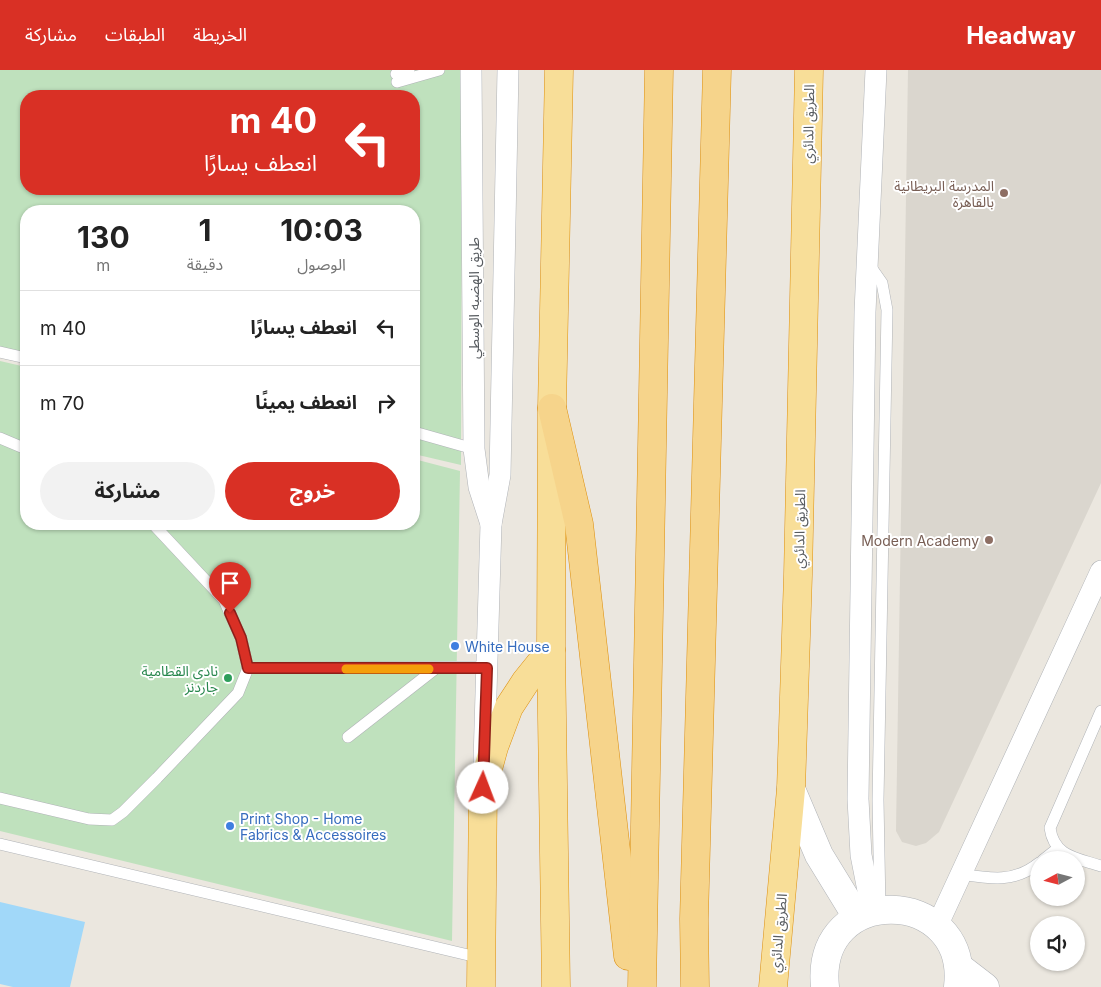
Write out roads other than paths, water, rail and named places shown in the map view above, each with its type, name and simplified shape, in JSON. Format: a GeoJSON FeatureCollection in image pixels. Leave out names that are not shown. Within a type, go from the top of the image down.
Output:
{"type":"FeatureCollection","features":[{"type":"Feature","properties":{"kind":"highway"},"geometry":{"type":"LineString","coordinates":[[556,987],[551,650],[552,408],[559,70]]}},
{"type":"Feature","properties":{"kind":"highway"},"geometry":{"type":"LineString","coordinates":[[642,987],[659,70]]}},
{"type":"Feature","properties":{"kind":"highway"},"geometry":{"type":"LineString","coordinates":[[695,987],[694,919],[716,70]]}},
{"type":"Feature","properties":{"kind":"highway","name":"الطريق الدائري"},"geometry":{"type":"LineString","coordinates":[[773,987],[791,789],[798,575],[809,70]]}},
{"type":"Feature","properties":{"kind":"highway"},"geometry":{"type":"LineString","coordinates":[[552,408],[579,524],[632,987]]}},
{"type":"Feature","properties":{"kind":"highway"},"geometry":{"type":"LineString","coordinates":[[481,987],[483,788],[494,746],[509,707],[526,681],[551,650]]}},
{"type":"Feature","properties":{"kind":"street","name":"طريق الهضبه الوسطي"},"geometry":{"type":"LineString","coordinates":[[471,70],[474,449],[479,488],[491,524]]}},
{"type":"Feature","properties":{"kind":"street","name":"طريق الهضبه الوسطي"},"geometry":{"type":"LineString","coordinates":[[483,788],[491,524],[500,475],[508,70]]}},
{"type":"Feature","properties":{"kind":"street"},"geometry":{"type":"LineString","coordinates":[[869,912],[861,855],[858,808],[866,261],[876,70]]}},
{"type":"Feature","properties":{"kind":"street"},"geometry":{"type":"LineString","coordinates":[[937,926],[1101,571]]}},
{"type":"Feature","properties":{"kind":"street"},"geometry":{"type":"LineString","coordinates":[[791,789],[819,855],[869,912]]}},
{"type":"Feature","properties":{"kind":"street"},"geometry":{"type":"LineString","coordinates":[[825,987],[824,972],[829,950],[840,932],[869,912],[902,909],[922,916],[937,926],[952,947],[958,977],[985,987]]}},
{"type":"Feature","properties":{"kind":"lane"},"geometry":{"type":"LineString","coordinates":[[409,70],[396,78],[439,70]]}},
{"type":"Feature","properties":{"kind":"lane"},"geometry":{"type":"LineString","coordinates":[[866,261],[882,282],[885,294],[886,443],[878,800],[869,912]]}},
{"type":"Feature","properties":{"kind":"lane"},"geometry":{"type":"LineString","coordinates":[[0,352],[20,357]]}},
{"type":"Feature","properties":{"kind":"lane"},"geometry":{"type":"LineString","coordinates":[[420,434],[474,449]]}},
{"type":"Feature","properties":{"kind":"lane"},"geometry":{"type":"LineString","coordinates":[[0,438],[20,446]]}},
{"type":"Feature","properties":{"kind":"lane"},"geometry":{"type":"LineString","coordinates":[[863,443],[886,443]]}},
{"type":"Feature","properties":{"kind":"lane"},"geometry":{"type":"LineString","coordinates":[[0,798],[89,819],[112,820],[123,812],[157,778],[238,693],[248,668],[241,638],[224,600],[159,530]]}},
{"type":"Feature","properties":{"kind":"lane"},"geometry":{"type":"LineString","coordinates":[[861,557],[884,557]]}},
{"type":"Feature","properties":{"kind":"lane"},"geometry":{"type":"LineString","coordinates":[[248,668],[487,668]]}},
{"type":"Feature","properties":{"kind":"lane"},"geometry":{"type":"LineString","coordinates":[[348,736],[435,669]]}},
{"type":"Feature","properties":{"kind":"lane"},"geometry":{"type":"LineString","coordinates":[[1101,711],[1050,828],[1052,839],[1057,849],[1066,855],[1101,866]]}},
{"type":"Feature","properties":{"kind":"lane"},"geometry":{"type":"LineString","coordinates":[[0,844],[481,958]]}},
{"type":"Feature","properties":{"kind":"lane"},"geometry":{"type":"LineString","coordinates":[[961,874],[992,880],[1006,879],[1020,875],[1030,869]]}},
{"type":"Feature","properties":{"kind":"water"},"geometry":{"type":"Polygon","coordinates":[[[0,902],[85,922],[70,987],[13,987],[0,984],[0,902]]]}},
{"type":"Feature","properties":{"kind":"place","name":"المدرسة البريطانية بالقاهرة"},"geometry":{"type":"Point","coordinates":[1004,193]}},
{"type":"Feature","properties":{"kind":"place","name":"Modern Academy"},"geometry":{"type":"Point","coordinates":[989,540]}},
{"type":"Feature","properties":{"kind":"place","name":"White House"},"geometry":{"type":"Point","coordinates":[455,646]}},
{"type":"Feature","properties":{"kind":"place","name":"نادى القطامية جاردنز"},"geometry":{"type":"Point","coordinates":[228,678]}},
{"type":"Feature","properties":{"kind":"place","name":"Print Shop - Home Fabrics & Accessoires"},"geometry":{"type":"Point","coordinates":[230,826]}}]}
